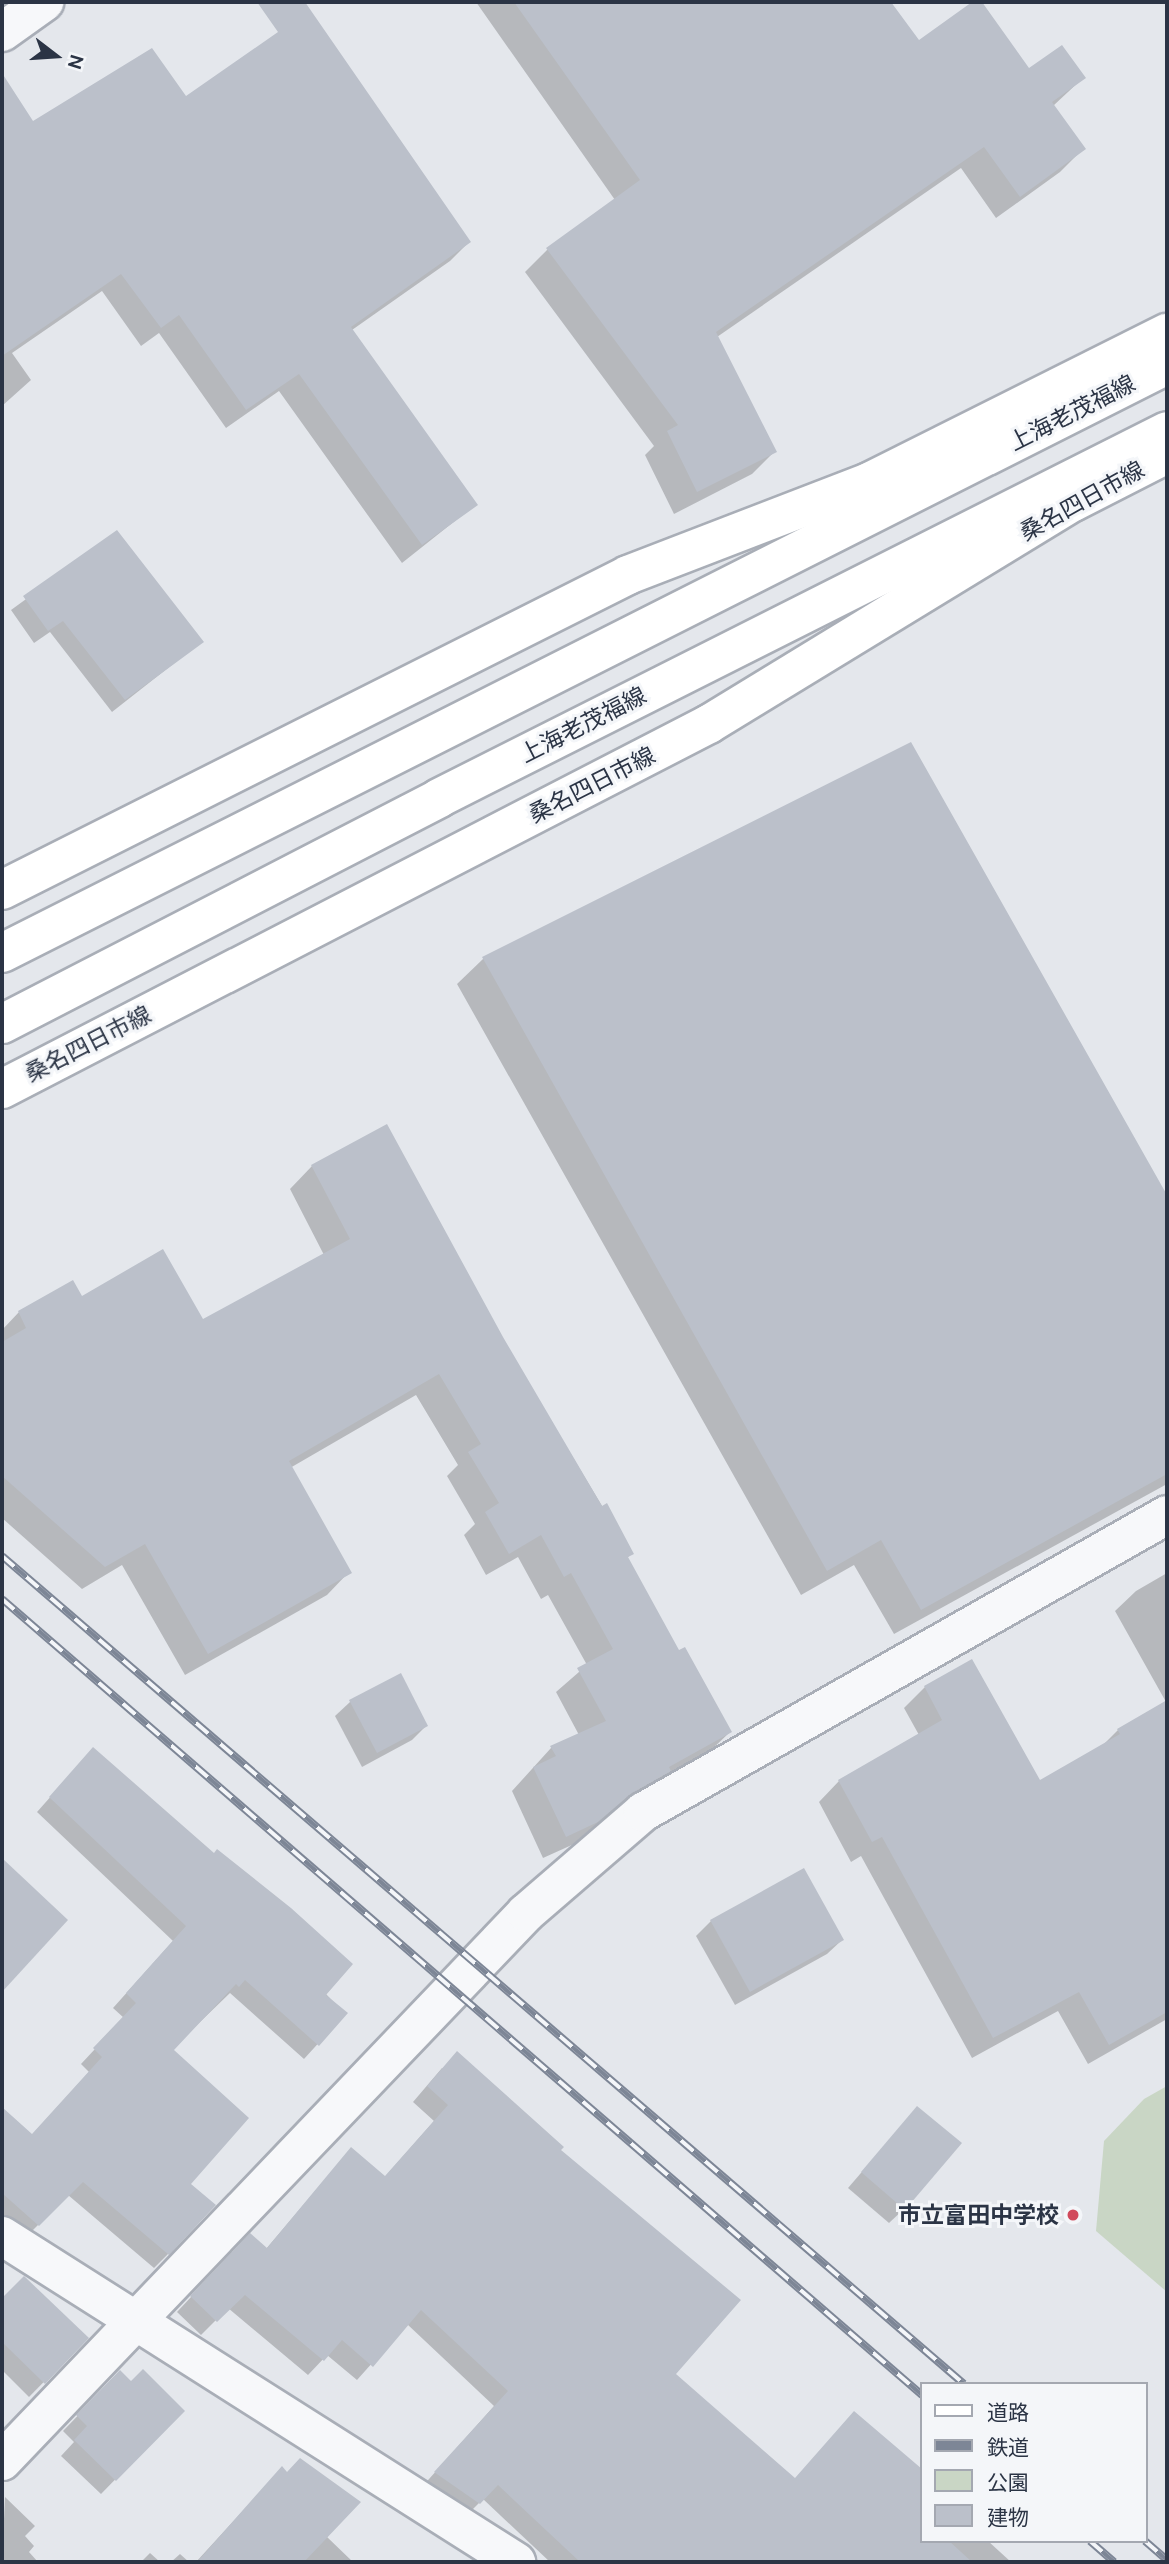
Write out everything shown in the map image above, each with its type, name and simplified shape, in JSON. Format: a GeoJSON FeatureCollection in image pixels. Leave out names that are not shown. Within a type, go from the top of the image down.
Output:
{"type":"FeatureCollection","features":[{"type":"Feature","properties":{"kind":"main road"},"geometry":{"type":"LineString","coordinates":[[2,890],[628,575],[871,481],[1167,333]]}},
{"type":"Feature","properties":{"kind":"main road","name":"上海老茂福線"},"geometry":{"type":"LineString","coordinates":[[2,954],[1167,365]]}},
{"type":"Feature","properties":{"kind":"main road","name":"上海老茂福線"},"geometry":{"type":"LineString","coordinates":[[2,1024],[439,798],[1167,431]]}},
{"type":"Feature","properties":{"kind":"main road","name":"桑名四日市線"},"geometry":{"type":"LineString","coordinates":[[2,1089],[709,724],[1073,502],[1167,454]]}},
{"type":"Feature","properties":{"kind":"street"},"geometry":{"type":"LineString","coordinates":[[2,32],[44,2]]}},
{"type":"Feature","properties":{"kind":"street"},"geometry":{"type":"LineString","coordinates":[[2,2461],[138,2323],[526,1913],[643,1812],[1167,1515]]}},
{"type":"Feature","properties":{"kind":"street"},"geometry":{"type":"LineString","coordinates":[[2,2236],[516,2562]]}},
{"type":"Feature","properties":{"kind":"green space"},"geometry":{"type":"Polygon","coordinates":[[[1167,2086],[1167,2292],[1096,2231],[1104,2141],[1144,2099],[1167,2086]]]}},
{"type":"Feature","properties":{"kind":"building"},"geometry":{"type":"Polygon","coordinates":[[[257,2],[305,2],[471,242],[351,327],[478,505],[422,545],[299,374],[246,410],[179,315],[161,328],[121,274],[2,356],[2,73],[33,121],[152,48],[186,96],[278,32],[257,2]]]}},
{"type":"Feature","properties":{"kind":"building"},"geometry":{"type":"Polygon","coordinates":[[[514,2],[891,2],[919,40],[972,2],[982,2],[1029,68],[1062,45],[1086,78],[1052,102],[1086,149],[1020,197],[984,147],[716,332],[777,452],[697,492],[667,431],[678,425],[546,248],[640,180],[514,2]]]}},
{"type":"Feature","properties":{"kind":"building"},"geometry":{"type":"Polygon","coordinates":[[[117,530],[204,642],[125,700],[63,621],[48,631],[23,596],[117,530]]]}},
{"type":"Feature","properties":{"kind":"building"},"geometry":{"type":"Polygon","coordinates":[[[911,742],[1167,1195],[1167,1474],[921,1610],[881,1540],[827,1571],[482,957],[911,742]]]}},
{"type":"Feature","properties":{"kind":"building"},"geometry":{"type":"Polygon","coordinates":[[[387,1124],[503,1337],[602,1506],[607,1503],[634,1554],[628,1557],[679,1650],[685,1647],[732,1732],[669,1767],[671,1771],[632,1793],[598,1822],[566,1837],[533,1767],[556,1756],[550,1746],[606,1721],[577,1668],[613,1649],[571,1573],[564,1577],[541,1535],[509,1554],[485,1512],[499,1503],[468,1452],[481,1444],[439,1374],[289,1461],[352,1573],[208,1654],[145,1544],[105,1567],[2,1476],[2,1342],[26,1328],[18,1311],[73,1280],[82,1296],[163,1249],[203,1319],[350,1239],[311,1165],[387,1124]]]}},
{"type":"Feature","properties":{"kind":"building"},"geometry":{"type":"Polygon","coordinates":[[[972,1659],[1040,1780],[1120,1734],[1117,1729],[1167,1700],[1167,2012],[1109,2045],[1079,1992],[993,2038],[882,1837],[872,1842],[838,1780],[942,1720],[924,1686],[972,1659]]]}},
{"type":"Feature","properties":{"kind":"building"},"geometry":{"type":"Polygon","coordinates":[[[401,1673],[428,1726],[377,1753],[349,1700],[401,1673]]]}},
{"type":"Feature","properties":{"kind":"building"},"geometry":{"type":"Polygon","coordinates":[[[93,1747],[214,1853],[217,1849],[291,1908],[353,1964],[326,1995],[348,2013],[319,2046],[245,1980],[239,1987],[236,1984],[174,2050],[249,2118],[191,2184],[216,2205],[169,2255],[83,2182],[39,2226],[2,2193],[2,2107],[32,2134],[102,2057],[93,2048],[136,2003],[126,1993],[186,1926],[49,1797],[93,1747]]]}},
{"type":"Feature","properties":{"kind":"building"},"geometry":{"type":"Polygon","coordinates":[[[2,1858],[68,1920],[2,1992],[2,1858]]]}},
{"type":"Feature","properties":{"kind":"building"},"geometry":{"type":"Polygon","coordinates":[[[804,1868],[844,1940],[750,1992],[710,1920],[804,1868]]]}},
{"type":"Feature","properties":{"kind":"building"},"geometry":{"type":"Polygon","coordinates":[[[457,2051],[564,2147],[561,2150],[741,2300],[676,2374],[795,2478],[854,2411],[920,2467],[920,2543],[951,2543],[972,2562],[580,2562],[498,2485],[480,2504],[434,2472],[508,2391],[421,2310],[373,2367],[342,2340],[324,2361],[245,2295],[217,2322],[190,2296],[250,2233],[267,2248],[351,2147],[385,2176],[448,2105],[427,2086],[457,2051]]]}},
{"type":"Feature","properties":{"kind":"building"},"geometry":{"type":"Polygon","coordinates":[[[917,2106],[962,2143],[905,2210],[861,2172],[917,2106]]]}},
{"type":"Feature","properties":{"kind":"building"},"geometry":{"type":"Polygon","coordinates":[[[24,2276],[89,2338],[45,2384],[2,2342],[2,2298],[24,2276]]]}},
{"type":"Feature","properties":{"kind":"building"},"geometry":{"type":"Polygon","coordinates":[[[143,2369],[185,2411],[116,2481],[74,2440],[87,2426],[76,2415],[120,2370],[131,2381],[143,2369]]]}},
{"type":"Feature","properties":{"kind":"building"},"geometry":{"type":"Polygon","coordinates":[[[300,2458],[361,2502],[304,2562],[197,2562],[282,2466],[287,2472],[300,2458]]]}},
{"type":"Feature","properties":{"kind":"railway"},"geometry":{"type":"LineString","coordinates":[[2,1556],[962,2382]]}},
{"type":"Feature","properties":{"kind":"railway"},"geometry":{"type":"LineString","coordinates":[[2,1599],[920,2393]]}},
{"type":"Feature","properties":{"kind":"railway"},"geometry":{"type":"LineString","coordinates":[[1092,2543],[1114,2562]]}},
{"type":"Feature","properties":{"kind":"railway"},"geometry":{"type":"LineString","coordinates":[[1147,2543],[1167,2560]]}},
{"type":"Feature","properties":{"kind":"place","name":"市立富田中学校"},"geometry":{"type":"Point","coordinates":[1073,2215]}}]}
